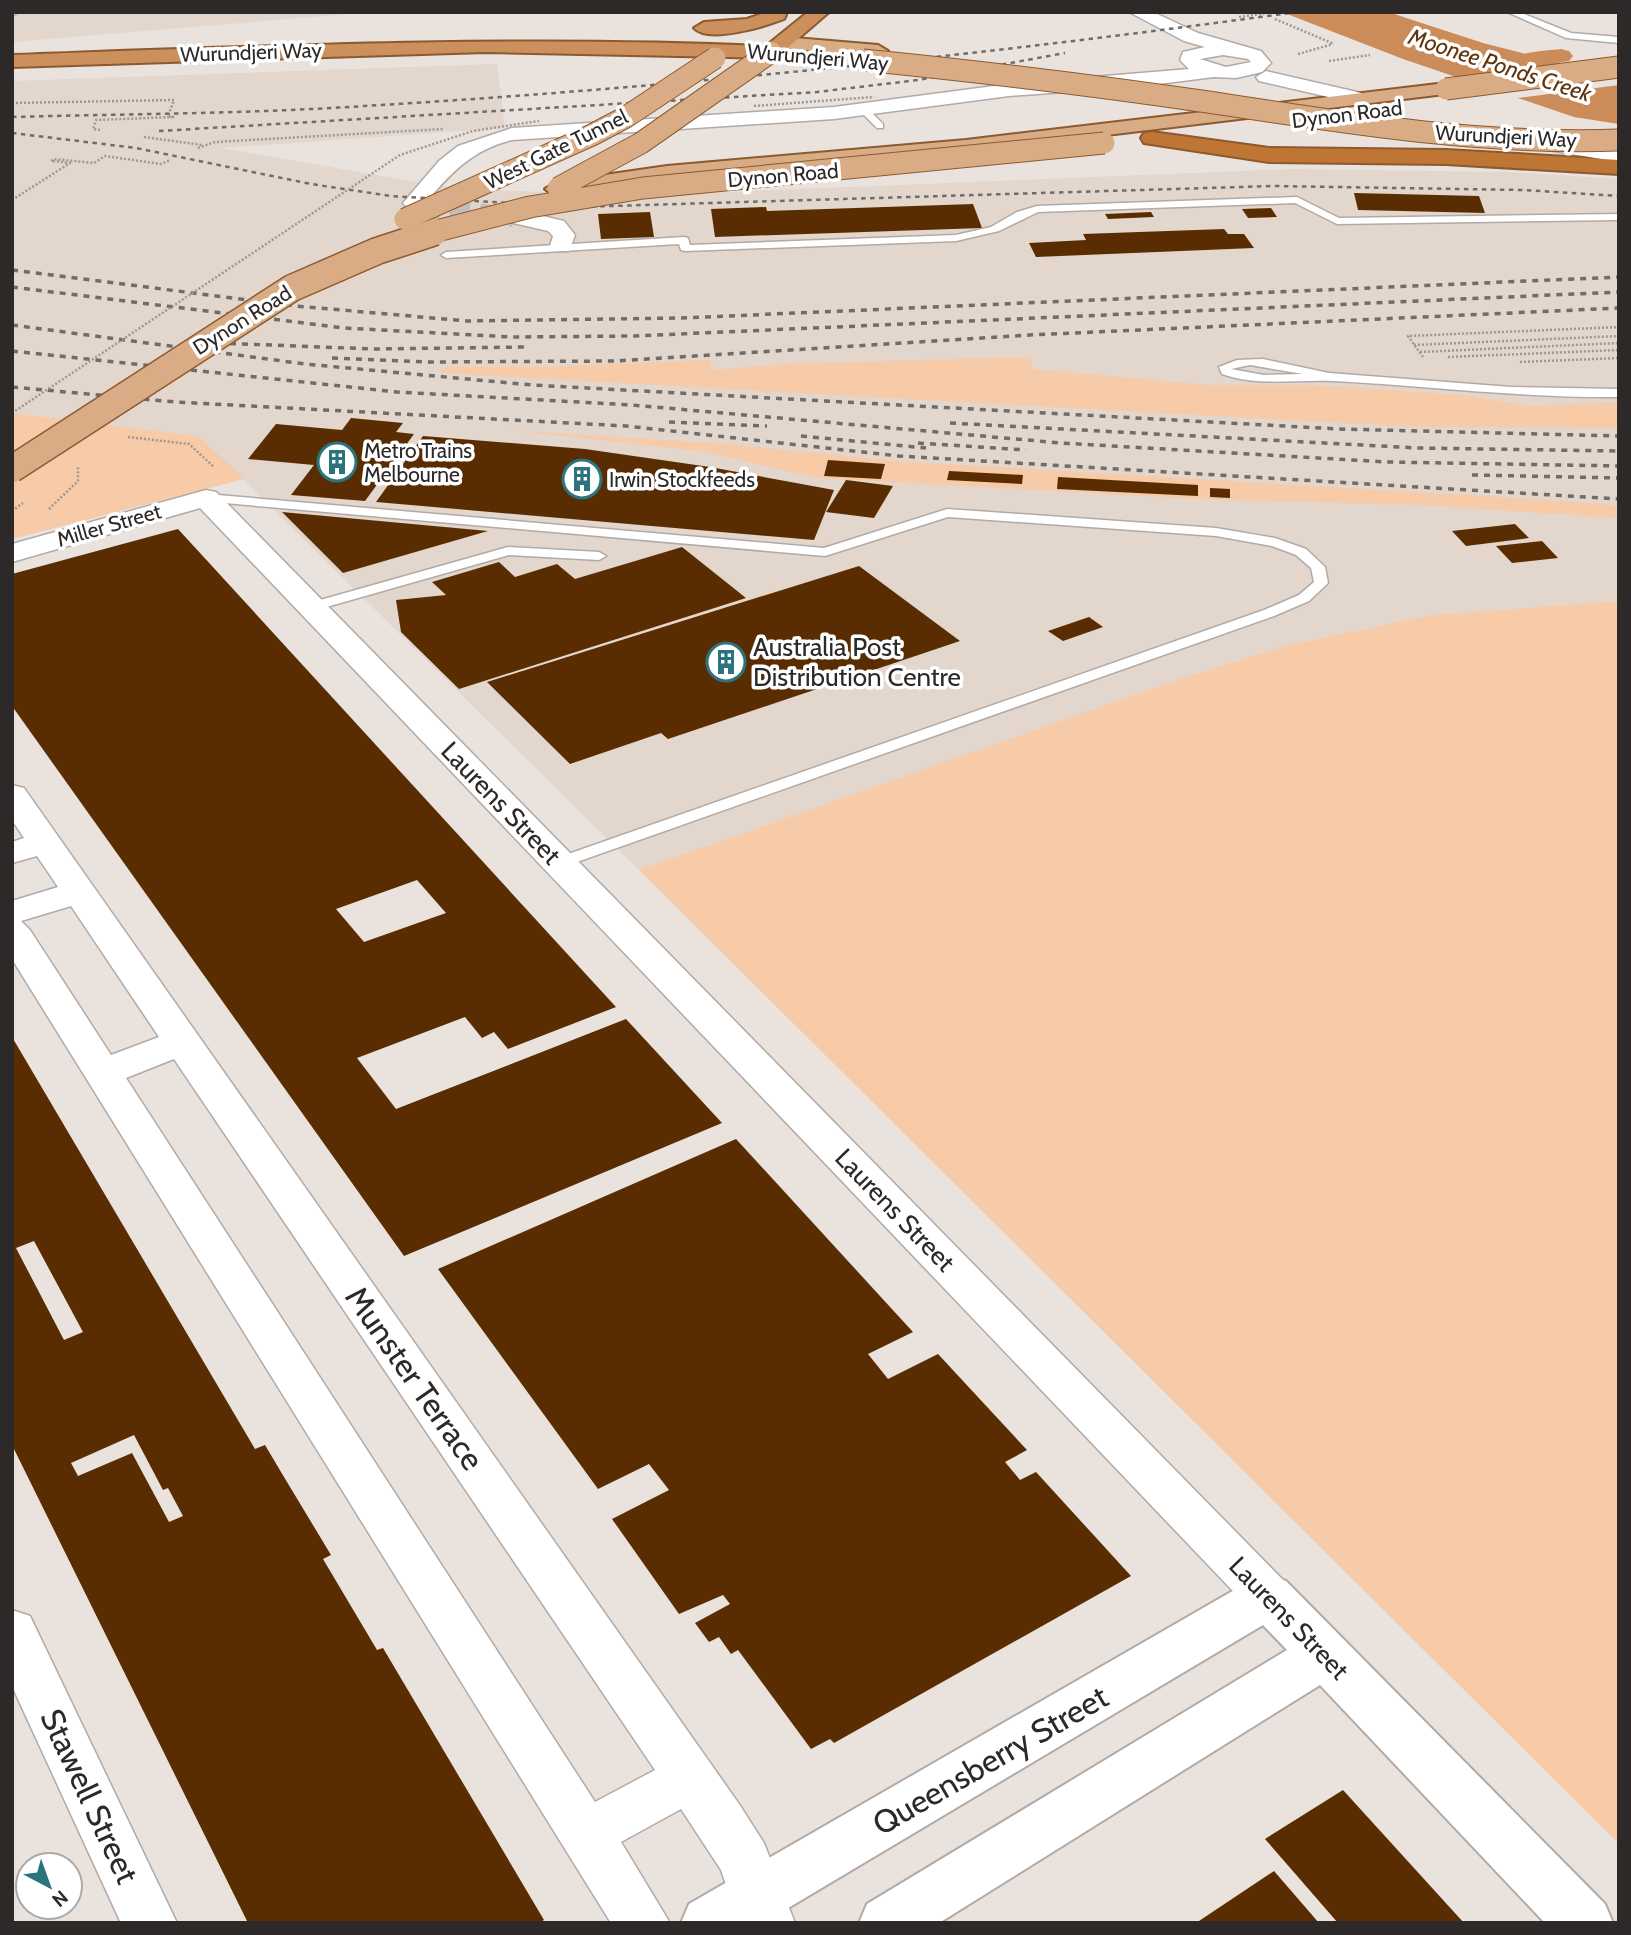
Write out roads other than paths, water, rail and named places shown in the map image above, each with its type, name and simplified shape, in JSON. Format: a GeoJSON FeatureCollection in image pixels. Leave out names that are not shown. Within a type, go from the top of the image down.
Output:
{"type":"FeatureCollection","features":[{"type":"Feature","properties":{"kind":"highway","name":"West Gate Tunnel"},"geometry":{"type":"LineString","coordinates":[[777,47],[820,12]]}},
{"type":"Feature","properties":{"kind":"highway","name":"West Gate Tunnel"},"geometry":{"type":"LineString","coordinates":[[735,45],[779,14]]}},
{"type":"Feature","properties":{"kind":"highway"},"geometry":{"type":"LineString","coordinates":[[552,32],[736,27],[779,14]]}},
{"type":"Feature","properties":{"kind":"highway","name":"Wurundjeri Way"},"geometry":{"type":"LineString","coordinates":[[12,51],[382,34],[552,32],[777,47]]}},
{"type":"Feature","properties":{"kind":"highway","name":"Wurundjeri Way"},"geometry":{"type":"LineString","coordinates":[[12,61],[477,46],[735,45]]}},
{"type":"Feature","properties":{"kind":"highway"},"geometry":{"type":"LineString","coordinates":[[1259,118],[1272,138],[1335,155]]}},
{"type":"Feature","properties":{"kind":"highway"},"geometry":{"type":"LineString","coordinates":[[1152,138],[1269,155],[1471,158],[1619,167]]}},
{"type":"Feature","properties":{"kind":"main road","name":"West Gate Tunnel"},"geometry":{"type":"LineString","coordinates":[[317,260],[600,131],[735,45]]}},
{"type":"Feature","properties":{"kind":"main road","name":"Wurundjeri Way"},"geometry":{"type":"LineString","coordinates":[[777,47],[1002,63],[1444,121],[1525,126],[1619,124]]}},
{"type":"Feature","properties":{"kind":"main road","name":"Wurundjeri Way"},"geometry":{"type":"LineString","coordinates":[[777,47],[1006,75],[1367,126],[1520,139],[1619,141]]}},
{"type":"Feature","properties":{"kind":"main road","name":"West Gate Tunnel"},"geometry":{"type":"LineString","coordinates":[[457,225],[556,190],[631,152],[777,47]]}},
{"type":"Feature","properties":{"kind":"main road","name":"Dynon Road"},"geometry":{"type":"LineString","coordinates":[[1311,112],[1363,99],[1619,67]]}},
{"type":"Feature","properties":{"kind":"main road","name":"Dynon Road"},"geometry":{"type":"LineString","coordinates":[[12,469],[292,288],[367,256],[457,225],[530,207],[643,188],[1311,112],[1472,97],[1619,78]]}},
{"type":"Feature","properties":{"kind":"main road","name":"Dynon Road"},"geometry":{"type":"LineString","coordinates":[[12,445],[205,319],[261,286],[373,238],[450,213],[556,190],[660,174],[1098,137],[1152,138],[1259,118]]}},
{"type":"Feature","properties":{"kind":"street"},"geometry":{"type":"LineString","coordinates":[[1138,12],[1183,34],[1259,57],[1262,63],[1261,73]]}},
{"type":"Feature","properties":{"kind":"street"},"geometry":{"type":"LineString","coordinates":[[1183,34],[1188,43],[1189,59],[1195,66],[1221,72],[1253,89],[1260,99],[1259,118]]}},
{"type":"Feature","properties":{"kind":"street"},"geometry":{"type":"LineString","coordinates":[[1108,83],[1156,74],[1206,50],[1240,51]]}},
{"type":"Feature","properties":{"kind":"street"},"geometry":{"type":"LineString","coordinates":[[420,208],[414,202],[448,161],[465,149],[494,138],[528,132],[863,110],[1001,91],[1221,72],[1261,73],[1363,99]]}},
{"type":"Feature","properties":{"kind":"street"},"geometry":{"type":"LineString","coordinates":[[1261,73],[1328,125],[1366,132],[1508,140],[1619,156]]}},
{"type":"Feature","properties":{"kind":"street"},"geometry":{"type":"LineString","coordinates":[[517,217],[556,226],[564,234],[561,246]]}},
{"type":"Feature","properties":{"kind":"street","name":"Miller Street"},"geometry":{"type":"LineString","coordinates":[[12,553],[213,485]]}},
{"type":"Feature","properties":{"kind":"street","name":"Laurens Street"},"geometry":{"type":"LineString","coordinates":[[213,485],[311,607],[1584,1923]]}},
{"type":"Feature","properties":{"kind":"street","name":"Munster Terrace"},"geometry":{"type":"LineString","coordinates":[[21,823],[80,892],[690,1777],[745,1860],[763,1909]]}},
{"type":"Feature","properties":{"kind":"street"},"geometry":{"type":"LineString","coordinates":[[12,914],[80,892]]}},
{"type":"Feature","properties":{"kind":"street"},"geometry":{"type":"LineString","coordinates":[[12,930],[642,1923]]}},
{"type":"Feature","properties":{"kind":"street"},"geometry":{"type":"LineString","coordinates":[[101,1073],[183,1042]]}},
{"type":"Feature","properties":{"kind":"street","name":"Queensberry Street"},"geometry":{"type":"LineString","coordinates":[[710,1923],[763,1909],[1268,1596]]}},
{"type":"Feature","properties":{"kind":"street","name":"Stawell Street"},"geometry":{"type":"LineString","coordinates":[[12,1631],[149,1923]]}},
{"type":"Feature","properties":{"kind":"street"},"geometry":{"type":"LineString","coordinates":[[888,1923],[1325,1654]]}},
{"type":"Feature","properties":{"kind":"street"},"geometry":{"type":"LineString","coordinates":[[586,1834],[690,1777]]}},
{"type":"Feature","properties":{"kind":"lane"},"geometry":{"type":"LineString","coordinates":[[1511,12],[1569,36],[1619,40]]}},
{"type":"Feature","properties":{"kind":"lane"},"geometry":{"type":"LineString","coordinates":[[863,110],[880,126]]}},
{"type":"Feature","properties":{"kind":"lane"},"geometry":{"type":"LineString","coordinates":[[446,255],[684,240],[685,248],[956,239],[985,233],[1037,209],[1297,200],[1337,221],[1619,217]]}},
{"type":"Feature","properties":{"kind":"lane"},"geometry":{"type":"LineString","coordinates":[[1329,377],[1265,363],[1244,361],[1225,367],[1226,371],[1247,378],[1329,377],[1504,392],[1619,393]]}},
{"type":"Feature","properties":{"kind":"lane"},"geometry":{"type":"LineString","coordinates":[[213,485],[825,552],[947,513],[1248,536],[1300,552],[1318,567],[1321,583],[1304,598],[1269,613],[560,863]]}},
{"type":"Feature","properties":{"kind":"lane"},"geometry":{"type":"LineString","coordinates":[[311,607],[508,551],[598,556]]}},
{"type":"Feature","properties":{"kind":"water","name":"Moonee Ponds Creek"},"geometry":{"type":"Polygon","coordinates":[[[1282,12],[1388,12],[1483,43],[1619,78],[1619,124],[1574,117],[1403,59],[1282,12]]]}},
{"type":"Feature","properties":{"kind":"waterway"},"geometry":{"type":"LineString","coordinates":[[1504,70],[1534,59],[1561,56]]}},
{"type":"Feature","properties":{"kind":"tunnel"},"geometry":{"type":"LineString","coordinates":[[420,208],[513,217]]}},
{"type":"Feature","properties":{"kind":"railway"},"geometry":{"type":"LineString","coordinates":[[12,117],[290,110],[572,92],[935,57],[1297,12]]}},
{"type":"Feature","properties":{"kind":"railway"},"geometry":{"type":"LineString","coordinates":[[159,131],[817,92],[918,80],[1065,53]]}},
{"type":"Feature","properties":{"kind":"railway"},"geometry":{"type":"LineString","coordinates":[[12,133],[136,148],[311,184],[391,196],[578,207],[1273,186],[1523,190],[1619,196]]}},
{"type":"Feature","properties":{"kind":"railway"},"geometry":{"type":"LineString","coordinates":[[12,270],[296,306],[467,321],[682,318],[1619,277]]}},
{"type":"Feature","properties":{"kind":"railway"},"geometry":{"type":"LineString","coordinates":[[12,287],[344,328],[512,337],[634,336],[1619,292]]}},
{"type":"Feature","properties":{"kind":"railway"},"geometry":{"type":"LineString","coordinates":[[332,358],[429,362],[615,361],[1030,335],[1619,308]]}},
{"type":"Feature","properties":{"kind":"railway"},"geometry":{"type":"LineString","coordinates":[[12,325],[305,364],[532,385],[1339,429],[1619,436]]}},
{"type":"Feature","properties":{"kind":"railway"},"geometry":{"type":"LineString","coordinates":[[218,343],[373,349],[526,347]]}},
{"type":"Feature","properties":{"kind":"railway"},"geometry":{"type":"LineString","coordinates":[[12,351],[397,392],[632,405],[1061,443],[1387,462],[1619,466]]}},
{"type":"Feature","properties":{"kind":"railway"},"geometry":{"type":"LineString","coordinates":[[12,387],[175,402],[626,426],[899,456],[1619,499]]}},
{"type":"Feature","properties":{"kind":"railway"},"geometry":{"type":"LineString","coordinates":[[669,422],[767,426]]}},
{"type":"Feature","properties":{"kind":"railway"},"geometry":{"type":"LineString","coordinates":[[950,423],[1418,448],[1619,451]]}},
{"type":"Feature","properties":{"kind":"railway"},"geometry":{"type":"LineString","coordinates":[[801,436],[926,448]]}},
{"type":"Feature","properties":{"kind":"railway"},"geometry":{"type":"LineString","coordinates":[[918,443],[1026,450]]}},
{"type":"Feature","properties":{"kind":"railway"},"geometry":{"type":"LineString","coordinates":[[1472,475],[1619,478]]}},
{"type":"Feature","properties":{"kind":"place","name":"Metro Trains Melbourne"},"geometry":{"type":"Point","coordinates":[337,462]}},
{"type":"Feature","properties":{"kind":"place","name":"Irwin Stockfeeds"},"geometry":{"type":"Point","coordinates":[582,479]}},
{"type":"Feature","properties":{"kind":"place","name":"Australia Post Distribution Centre"},"geometry":{"type":"Point","coordinates":[726,662]}}]}
